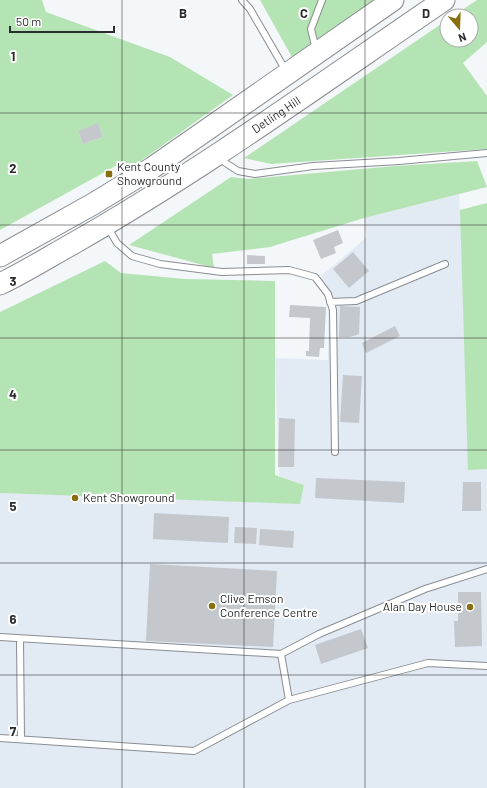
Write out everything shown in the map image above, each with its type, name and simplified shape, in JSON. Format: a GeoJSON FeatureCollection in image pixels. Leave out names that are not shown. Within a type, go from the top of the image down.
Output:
{"type":"FeatureCollection","features":[{"type":"Feature","properties":{"kind":"highway"},"geometry":{"type":"LineString","coordinates":[[0,256],[93,204],[152,168],[393,0]]}},
{"type":"Feature","properties":{"kind":"highway","name":"Detling Hill"},"geometry":{"type":"LineString","coordinates":[[0,284],[106,224],[215,156],[444,0]]}},
{"type":"Feature","properties":{"kind":"lane"},"geometry":{"type":"LineString","coordinates":[[242,0],[250,9],[288,74]]}},
{"type":"Feature","properties":{"kind":"lane"},"geometry":{"type":"LineString","coordinates":[[317,54],[311,29],[322,0]]}},
{"type":"Feature","properties":{"kind":"lane"},"geometry":{"type":"LineString","coordinates":[[215,156],[238,171],[255,174],[313,166],[487,153]]}},
{"type":"Feature","properties":{"kind":"lane"},"geometry":{"type":"LineString","coordinates":[[106,224],[117,243],[132,256],[160,264],[222,272],[289,270],[315,277],[328,294],[333,310],[335,452]]}},
{"type":"Feature","properties":{"kind":"lane"},"geometry":{"type":"LineString","coordinates":[[330,302],[356,301],[446,264]]}},
{"type":"Feature","properties":{"kind":"lane"},"geometry":{"type":"LineString","coordinates":[[0,637],[281,654],[319,634],[425,589],[487,569]]}},
{"type":"Feature","properties":{"kind":"lane"},"geometry":{"type":"LineString","coordinates":[[20,638],[21,739]]}},
{"type":"Feature","properties":{"kind":"lane"},"geometry":{"type":"LineString","coordinates":[[281,654],[289,700]]}},
{"type":"Feature","properties":{"kind":"lane"},"geometry":{"type":"LineString","coordinates":[[0,738],[194,751],[289,700],[428,663],[487,666]]}},
{"type":"Feature","properties":{"kind":"shaded area","name":"Kent Showground"},"geometry":{"type":"Polygon","coordinates":[[[459,194],[460,210],[487,205],[487,788],[0,788],[0,493],[300,503],[304,485],[279,476],[275,358],[328,360],[328,308],[321,276],[367,237],[364,218],[459,194]]]}},
{"type":"Feature","properties":{"kind":"green space"},"geometry":{"type":"Polygon","coordinates":[[[0,0],[42,0],[46,12],[170,57],[233,95],[127,171],[121,163],[0,230],[0,0]],[[98,124],[78,131],[83,144],[103,137],[98,124]]]}},
{"type":"Feature","properties":{"kind":"green space"},"geometry":{"type":"Polygon","coordinates":[[[260,0],[376,0],[293,59],[260,0]]]}},
{"type":"Feature","properties":{"kind":"green space"},"geometry":{"type":"Polygon","coordinates":[[[477,0],[487,0],[487,42],[463,63],[487,96],[487,149],[271,164],[244,158],[439,25],[439,48],[479,48],[479,8],[465,8],[477,0]]]}},
{"type":"Feature","properties":{"kind":"green space"},"geometry":{"type":"Polygon","coordinates":[[[477,161],[487,187],[364,218],[270,247],[212,254],[214,268],[129,245],[231,177],[248,179],[395,166],[477,161]]]}},
{"type":"Feature","properties":{"kind":"green space"},"geometry":{"type":"Polygon","coordinates":[[[487,203],[487,469],[468,470],[460,210],[487,203]]]}},
{"type":"Feature","properties":{"kind":"green space"},"geometry":{"type":"Polygon","coordinates":[[[105,261],[121,273],[185,279],[275,281],[275,475],[304,485],[300,504],[0,493],[0,312],[105,261]]]}},
{"type":"Feature","properties":{"kind":"building"},"geometry":{"type":"Polygon","coordinates":[[[98,123],[103,137],[83,144],[78,131],[98,123]]]}},
{"type":"Feature","properties":{"kind":"building"},"geometry":{"type":"Polygon","coordinates":[[[338,230],[343,243],[334,247],[336,253],[321,259],[313,240],[338,230]]]}},
{"type":"Feature","properties":{"kind":"building"},"geometry":{"type":"Polygon","coordinates":[[[353,252],[369,271],[349,288],[333,269],[353,252]]]}},
{"type":"Feature","properties":{"kind":"building"},"geometry":{"type":"Polygon","coordinates":[[[247,255],[265,256],[265,264],[247,264],[247,255]]]}},
{"type":"Feature","properties":{"kind":"building"},"geometry":{"type":"Polygon","coordinates":[[[290,305],[326,307],[324,348],[320,348],[319,357],[306,356],[306,351],[309,351],[310,318],[289,317],[290,305]]]}},
{"type":"Feature","properties":{"kind":"building"},"geometry":{"type":"Polygon","coordinates":[[[340,306],[360,307],[359,334],[350,337],[339,337],[340,306]]]}},
{"type":"Feature","properties":{"kind":"building"},"geometry":{"type":"Polygon","coordinates":[[[395,326],[400,336],[366,353],[362,343],[395,326]]]}},
{"type":"Feature","properties":{"kind":"building"},"geometry":{"type":"Polygon","coordinates":[[[343,375],[362,376],[359,423],[340,422],[343,375]]]}},
{"type":"Feature","properties":{"kind":"building"},"geometry":{"type":"Polygon","coordinates":[[[279,418],[295,419],[294,467],[278,467],[279,418]]]}},
{"type":"Feature","properties":{"kind":"building"},"geometry":{"type":"Polygon","coordinates":[[[316,478],[405,482],[404,503],[315,498],[316,478]]]}},
{"type":"Feature","properties":{"kind":"building"},"geometry":{"type":"Polygon","coordinates":[[[463,482],[481,482],[481,511],[462,511],[463,482]]]}},
{"type":"Feature","properties":{"kind":"building"},"geometry":{"type":"Polygon","coordinates":[[[154,513],[229,517],[228,543],[153,539],[154,513]]]}},
{"type":"Feature","properties":{"kind":"building"},"geometry":{"type":"Polygon","coordinates":[[[235,527],[257,528],[256,544],[234,543],[235,527]]]}},
{"type":"Feature","properties":{"kind":"building"},"geometry":{"type":"Polygon","coordinates":[[[260,529],[294,531],[293,548],[259,545],[260,529]]]}},
{"type":"Feature","properties":{"kind":"building","name":"Clive Emson Conference Centre"},"geometry":{"type":"Polygon","coordinates":[[[150,564],[277,571],[273,647],[146,641],[150,564]]]}},
{"type":"Feature","properties":{"kind":"building","name":"Alan Day House"},"geometry":{"type":"Polygon","coordinates":[[[458,592],[481,592],[482,646],[455,647],[454,621],[458,621],[458,592]]]}},
{"type":"Feature","properties":{"kind":"building"},"geometry":{"type":"Polygon","coordinates":[[[361,629],[368,648],[321,664],[315,645],[361,629]]]}},
{"type":"Feature","properties":{"kind":"place","name":"Kent County Showground"},"geometry":{"type":"Point","coordinates":[109,174]}},
{"type":"Feature","properties":{"kind":"place","name":"Kent Showground"},"geometry":{"type":"Point","coordinates":[75,498]}},
{"type":"Feature","properties":{"kind":"place","name":"Clive Emson Conference Centre"},"geometry":{"type":"Point","coordinates":[212,606]}},
{"type":"Feature","properties":{"kind":"place","name":"Alan Day House"},"geometry":{"type":"Point","coordinates":[470,607]}}]}
